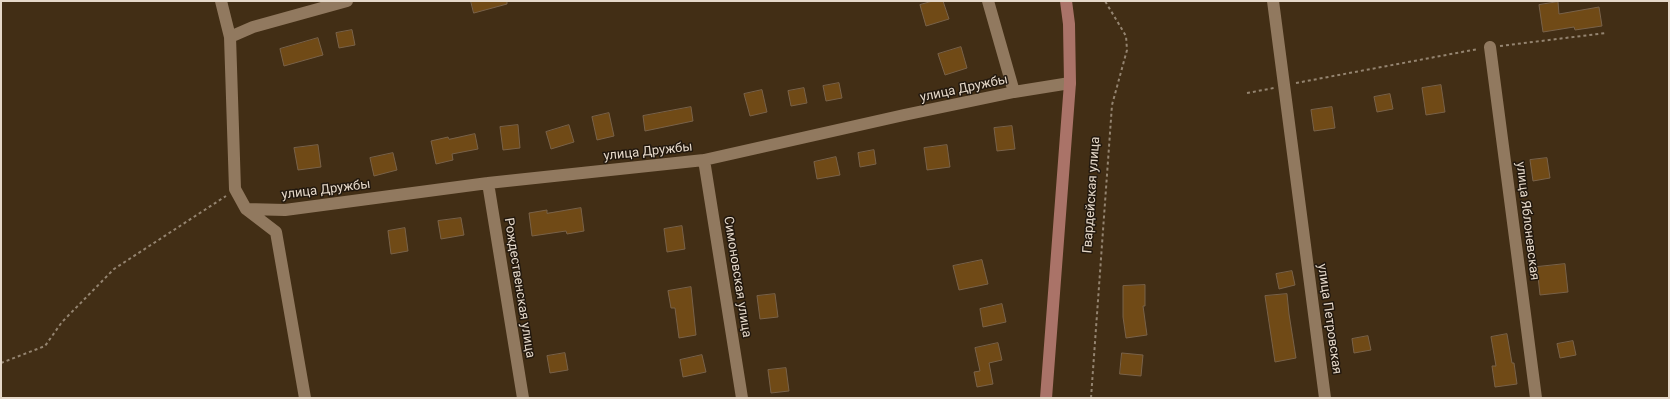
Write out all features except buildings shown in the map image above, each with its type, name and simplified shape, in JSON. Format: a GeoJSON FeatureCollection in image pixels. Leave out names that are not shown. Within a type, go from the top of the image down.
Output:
{"type":"FeatureCollection","features":[{"type":"Feature","properties":{"kind":"street"},"geometry":{"type":"LineString","coordinates":[[221,1],[230,37],[235,190],[246,209],[276,232],[304,398]]}},
{"type":"Feature","properties":{"kind":"street"},"geometry":{"type":"LineString","coordinates":[[230,37],[253,27],[347,1]]}},
{"type":"Feature","properties":{"kind":"street"},"geometry":{"type":"LineString","coordinates":[[988,1],[1014,92]]}},
{"type":"Feature","properties":{"kind":"street"},"geometry":{"type":"LineString","coordinates":[[1046,398],[1070,83],[1069,24],[1066,1]]}},
{"type":"Feature","properties":{"kind":"street","name":"улица Петровская"},"geometry":{"type":"LineString","coordinates":[[1273,1],[1326,398]]}},
{"type":"Feature","properties":{"kind":"street","name":"улица Яблоневская"},"geometry":{"type":"LineString","coordinates":[[1490,47],[1536,398]]}},
{"type":"Feature","properties":{"kind":"street","name":"улица Дружбы"},"geometry":{"type":"LineString","coordinates":[[246,209],[285,210],[488,183],[704,160],[1014,92],[1070,83]]}},
{"type":"Feature","properties":{"kind":"street","name":"Симоновская улица"},"geometry":{"type":"LineString","coordinates":[[704,160],[742,398]]}},
{"type":"Feature","properties":{"kind":"street","name":"Рождественская улица"},"geometry":{"type":"LineString","coordinates":[[488,183],[523,398]]}},
{"type":"Feature","properties":{"kind":"path","name":"Гвардейская улица"},"geometry":{"type":"LineString","coordinates":[[1091,398],[1112,105],[1127,50],[1126,36],[1105,1]]}},
{"type":"Feature","properties":{"kind":"path"},"geometry":{"type":"LineString","coordinates":[[1247,93],[1490,47],[1606,33]]}},
{"type":"Feature","properties":{"kind":"path"},"geometry":{"type":"LineString","coordinates":[[1,363],[46,346],[62,322],[114,269],[235,190]]}}]}
